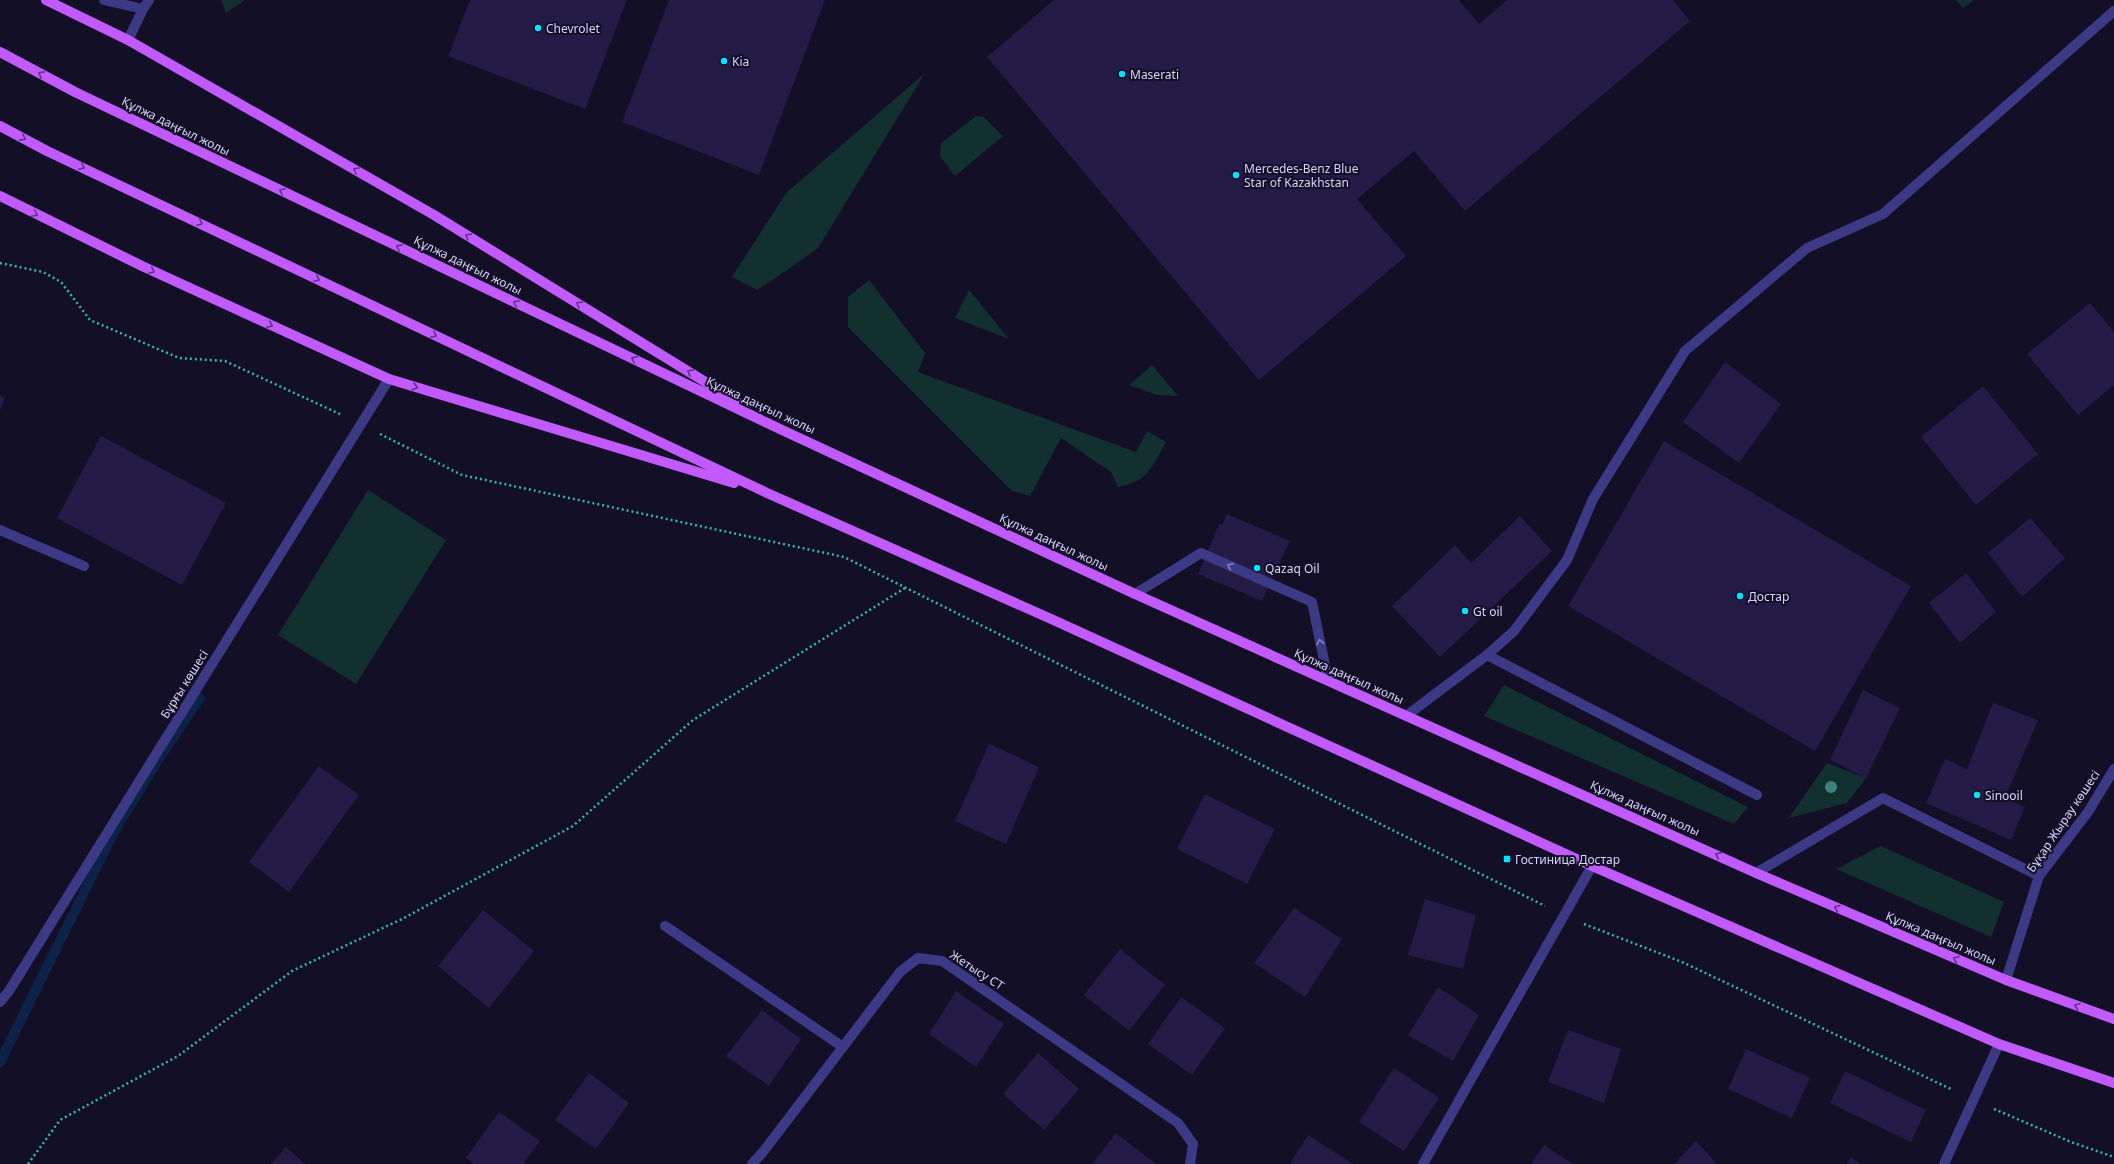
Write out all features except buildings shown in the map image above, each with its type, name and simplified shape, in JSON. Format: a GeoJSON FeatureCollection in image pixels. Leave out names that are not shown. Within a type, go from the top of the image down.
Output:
{"type":"FeatureCollection","features":[{"type":"Feature","properties":{"kind":"main road"},"geometry":{"type":"LineString","coordinates":[[46,0],[128,40],[434,215],[782,430]]}},
{"type":"Feature","properties":{"kind":"main road","name":"Құлжа даңғыл жолы"},"geometry":{"type":"LineString","coordinates":[[0,52],[76,92],[782,430],[1135,594],[1756,873],[2006,980],[2114,1019]]}},
{"type":"Feature","properties":{"kind":"main road"},"geometry":{"type":"LineString","coordinates":[[0,126],[47,151],[767,493],[1049,618],[1592,866],[1999,1044],[2114,1083]]}},
{"type":"Feature","properties":{"kind":"main road"},"geometry":{"type":"LineString","coordinates":[[0,196],[142,266],[389,379],[767,493]]}},
{"type":"Feature","properties":{"kind":"street"},"geometry":{"type":"LineString","coordinates":[[104,0],[143,9]]}},
{"type":"Feature","properties":{"kind":"street"},"geometry":{"type":"LineString","coordinates":[[128,40],[149,0]]}},
{"type":"Feature","properties":{"kind":"street"},"geometry":{"type":"LineString","coordinates":[[1406,716],[1488,655],[1514,631],[1567,560],[1593,499],[1685,351],[1807,248],[1883,214],[2114,11]]}},
{"type":"Feature","properties":{"kind":"street","name":"Бұрғы көшесі"},"geometry":{"type":"LineString","coordinates":[[0,1002],[9,991],[389,379]]}},
{"type":"Feature","properties":{"kind":"street"},"geometry":{"type":"LineString","coordinates":[[0,530],[84,566]]}},
{"type":"Feature","properties":{"kind":"street"},"geometry":{"type":"LineString","coordinates":[[1135,594],[1201,553],[1312,602],[1328,680]]}},
{"type":"Feature","properties":{"kind":"street"},"geometry":{"type":"LineString","coordinates":[[1488,655],[1757,795]]}},
{"type":"Feature","properties":{"kind":"street","name":"Бұқар Жырау көшесі"},"geometry":{"type":"LineString","coordinates":[[2006,980],[2039,876],[2088,812],[2114,769]]}},
{"type":"Feature","properties":{"kind":"street"},"geometry":{"type":"LineString","coordinates":[[1756,873],[1883,798],[2039,876]]}},
{"type":"Feature","properties":{"kind":"street"},"geometry":{"type":"LineString","coordinates":[[1423,1164],[1592,866]]}},
{"type":"Feature","properties":{"kind":"street"},"geometry":{"type":"LineString","coordinates":[[665,926],[843,1047]]}},
{"type":"Feature","properties":{"kind":"street","name":"Жетысу СТ"},"geometry":{"type":"LineString","coordinates":[[752,1164],[900,972],[918,958],[942,961],[1178,1123],[1193,1144],[1190,1164]]}},
{"type":"Feature","properties":{"kind":"street"},"geometry":{"type":"LineString","coordinates":[[1944,1164],[1999,1044]]}},
{"type":"Feature","properties":{"kind":"path"},"geometry":{"type":"LineString","coordinates":[[0,263],[43,272],[61,282],[90,320],[179,358],[225,361],[361,424],[462,475],[844,557],[1564,916],[1682,962],[1973,1100],[2070,1142],[2114,1157]]}},
{"type":"Feature","properties":{"kind":"path"},"geometry":{"type":"LineString","coordinates":[[28,1164],[60,1120],[178,1056],[292,971],[404,918],[573,826],[693,720],[905,587]]}},
{"type":"Feature","properties":{"kind":"green space"},"geometry":{"type":"Polygon","coordinates":[[[221,0],[245,0],[226,13],[221,0]]]}},
{"type":"Feature","properties":{"kind":"green space"},"geometry":{"type":"Polygon","coordinates":[[[1956,0],[1974,0],[1963,8],[1956,0]]]}},
{"type":"Feature","properties":{"kind":"green space"},"geometry":{"type":"Polygon","coordinates":[[[925,73],[818,248],[757,290],[732,277],[786,193],[925,73]]]}},
{"type":"Feature","properties":{"kind":"green space"},"geometry":{"type":"Polygon","coordinates":[[[976,116],[984,117],[1003,136],[955,176],[940,156],[941,143],[976,116]]]}},
{"type":"Feature","properties":{"kind":"green space"},"geometry":{"type":"Polygon","coordinates":[[[869,280],[925,353],[918,372],[1136,452],[1147,431],[1166,442],[1148,472],[1136,481],[1118,487],[1111,472],[1061,438],[1030,496],[1012,491],[848,327],[848,297],[869,280]]]}},
{"type":"Feature","properties":{"kind":"green space"},"geometry":{"type":"Polygon","coordinates":[[[969,290],[1009,339],[955,318],[969,290]]]}},
{"type":"Feature","properties":{"kind":"green space"},"geometry":{"type":"Polygon","coordinates":[[[1152,365],[1178,396],[1157,395],[1129,385],[1152,365]]]}},
{"type":"Feature","properties":{"kind":"green space"},"geometry":{"type":"Polygon","coordinates":[[[368,490],[446,540],[356,684],[278,635],[368,490]]]}},
{"type":"Feature","properties":{"kind":"green space"},"geometry":{"type":"Polygon","coordinates":[[[1504,685],[1748,807],[1734,824],[1484,716],[1504,685]]]}},
{"type":"Feature","properties":{"kind":"green space"},"geometry":{"type":"Polygon","coordinates":[[[1827,763],[1866,778],[1847,803],[1789,818],[1827,763]]]}},
{"type":"Feature","properties":{"kind":"green space"},"geometry":{"type":"Polygon","coordinates":[[[1881,846],[2004,902],[1991,937],[1836,869],[1881,846]]]}},
{"type":"Feature","properties":{"kind":"waterway"},"geometry":{"type":"LineString","coordinates":[[0,1062],[113,834],[158,760],[200,698]]}},
{"type":"Feature","properties":{"kind":"place","name":"Chevrolet"},"geometry":{"type":"Point","coordinates":[538,28]}},
{"type":"Feature","properties":{"kind":"place","name":"Kia"},"geometry":{"type":"Point","coordinates":[724,61]}},
{"type":"Feature","properties":{"kind":"place","name":"Maserati"},"geometry":{"type":"Point","coordinates":[1122,74]}},
{"type":"Feature","properties":{"kind":"place","name":"Mercedes-Benz Blue Star of Kazakhstan"},"geometry":{"type":"Point","coordinates":[1236,175]}},
{"type":"Feature","properties":{"kind":"place","name":"Qazaq Oil"},"geometry":{"type":"Point","coordinates":[1257,568]}},
{"type":"Feature","properties":{"kind":"place","name":"Достар"},"geometry":{"type":"Point","coordinates":[1740,596]}},
{"type":"Feature","properties":{"kind":"place","name":"Gt oil"},"geometry":{"type":"Point","coordinates":[1465,611]}},
{"type":"Feature","properties":{"kind":"place","name":"Sinooil"},"geometry":{"type":"Point","coordinates":[1977,795]}},
{"type":"Feature","properties":{"kind":"place","name":"Гостиница Достар"},"geometry":{"type":"Point","coordinates":[1507,859]}}]}
